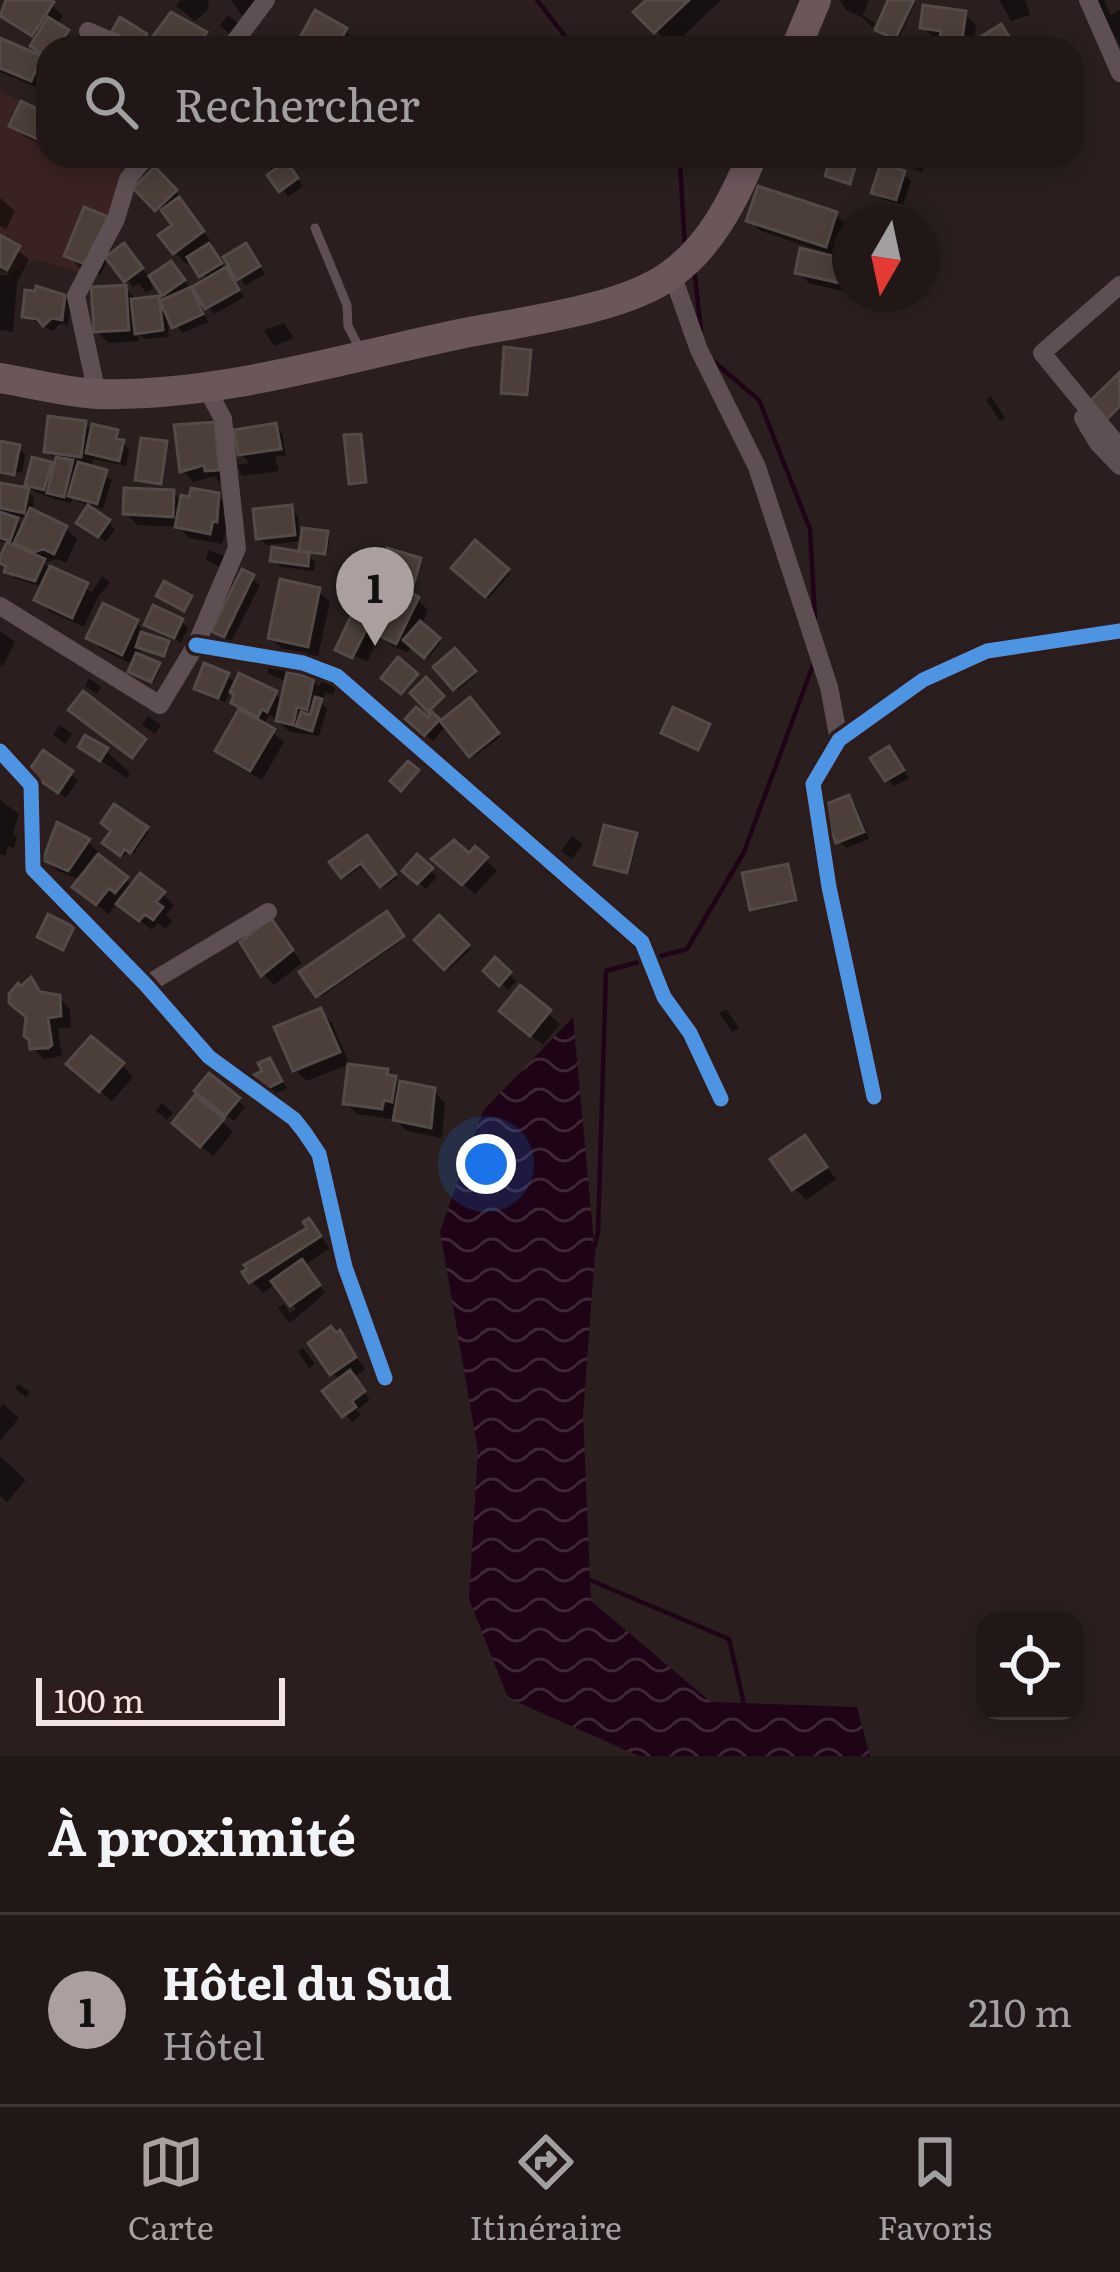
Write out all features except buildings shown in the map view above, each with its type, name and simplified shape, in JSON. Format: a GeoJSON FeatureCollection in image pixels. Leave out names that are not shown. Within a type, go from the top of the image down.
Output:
{"type":"FeatureCollection","features":[{"type":"Feature","properties":{"kind":"main road"},"geometry":{"type":"LineString","coordinates":[[801,36],[816,0]]}},
{"type":"Feature","properties":{"kind":"main road"},"geometry":{"type":"LineString","coordinates":[[0,378],[98,394],[206,387],[612,300],[644,291],[668,277],[702,244],[734,198],[747,168]]}},
{"type":"Feature","properties":{"kind":"street"},"geometry":{"type":"LineString","coordinates":[[239,36],[266,0]]}},
{"type":"Feature","properties":{"kind":"street"},"geometry":{"type":"LineString","coordinates":[[1088,0],[1120,73]]}},
{"type":"Feature","properties":{"kind":"street"},"geometry":{"type":"LineString","coordinates":[[88,31],[99,36]]}},
{"type":"Feature","properties":{"kind":"street"},"geometry":{"type":"LineString","coordinates":[[98,394],[76,296],[137,168]]}},
{"type":"Feature","properties":{"kind":"street"},"geometry":{"type":"LineString","coordinates":[[668,277],[758,467],[829,687],[839,740]]}},
{"type":"Feature","properties":{"kind":"street"},"geometry":{"type":"LineString","coordinates":[[1120,285],[1042,353],[1120,448]]}},
{"type":"Feature","properties":{"kind":"street"},"geometry":{"type":"LineString","coordinates":[[0,606],[160,705],[196,645],[237,548],[223,419],[206,387]]}},
{"type":"Feature","properties":{"kind":"street"},"geometry":{"type":"LineString","coordinates":[[1075,394],[1071,398],[1098,443],[1120,466]]}},
{"type":"Feature","properties":{"kind":"street"},"geometry":{"type":"LineString","coordinates":[[874,1096],[829,886],[813,784],[839,740],[923,680],[987,651],[1120,631]]}},
{"type":"Feature","properties":{"kind":"street"},"geometry":{"type":"LineString","coordinates":[[196,645],[303,663],[338,676],[642,943],[664,997],[690,1033],[721,1099]]}},
{"type":"Feature","properties":{"kind":"street"},"geometry":{"type":"LineString","coordinates":[[0,751],[31,784],[33,869],[209,1057],[294,1119],[319,1154],[345,1267],[385,1378]]}},
{"type":"Feature","properties":{"kind":"street"},"geometry":{"type":"LineString","coordinates":[[146,985],[268,912]]}},
{"type":"Feature","properties":{"kind":"lane"},"geometry":{"type":"LineString","coordinates":[[315,227],[362,354]]}},
{"type":"Feature","properties":{"kind":"shaded area"},"geometry":{"type":"Polygon","coordinates":[[[0,92],[36,108],[36,168],[122,168],[128,195],[91,276],[34,259],[12,273],[0,267],[0,92]]]}},
{"type":"Feature","properties":{"kind":"water"},"geometry":{"type":"Polygon","coordinates":[[[573,1017],[595,1253],[583,1415],[591,1601],[711,1702],[857,1707],[870,1756],[639,1756],[508,1698],[469,1599],[478,1451],[440,1231],[483,1111],[573,1017]]]}},
{"type":"Feature","properties":{"kind":"waterway"},"geometry":{"type":"LineString","coordinates":[[537,0],[565,36]]}},
{"type":"Feature","properties":{"kind":"waterway"},"geometry":{"type":"LineString","coordinates":[[680,168],[685,248]]}},
{"type":"Feature","properties":{"kind":"waterway"},"geometry":{"type":"LineString","coordinates":[[694,269],[701,330]]}},
{"type":"Feature","properties":{"kind":"waterway"},"geometry":{"type":"LineString","coordinates":[[713,361],[759,400],[810,529],[815,618]]}},
{"type":"Feature","properties":{"kind":"waterway"},"geometry":{"type":"LineString","coordinates":[[657,957],[687,949],[744,852],[813,665]]}},
{"type":"Feature","properties":{"kind":"waterway"},"geometry":{"type":"LineString","coordinates":[[594,1248],[606,971],[646,960]]}},
{"type":"Feature","properties":{"kind":"waterway"},"geometry":{"type":"LineString","coordinates":[[585,1578],[729,1639],[744,1704]]}},
{"type":"Feature","properties":{"kind":"cycle path"},"geometry":{"type":"LineString","coordinates":[[874,1097],[829,887],[813,784],[839,740],[923,680],[987,651],[1120,631]]}},
{"type":"Feature","properties":{"kind":"cycle path"},"geometry":{"type":"LineString","coordinates":[[196,645],[303,663],[337,676],[642,942],[664,997],[690,1033],[721,1099]]}},
{"type":"Feature","properties":{"kind":"cycle path"},"geometry":{"type":"LineString","coordinates":[[0,751],[31,785],[33,869],[209,1057],[294,1119],[319,1154],[345,1267],[385,1378]]}},
{"type":"Feature","properties":{"kind":"place","name":"Hôtel du Sud"},"geometry":{"type":"Point","coordinates":[375,646]}}]}
